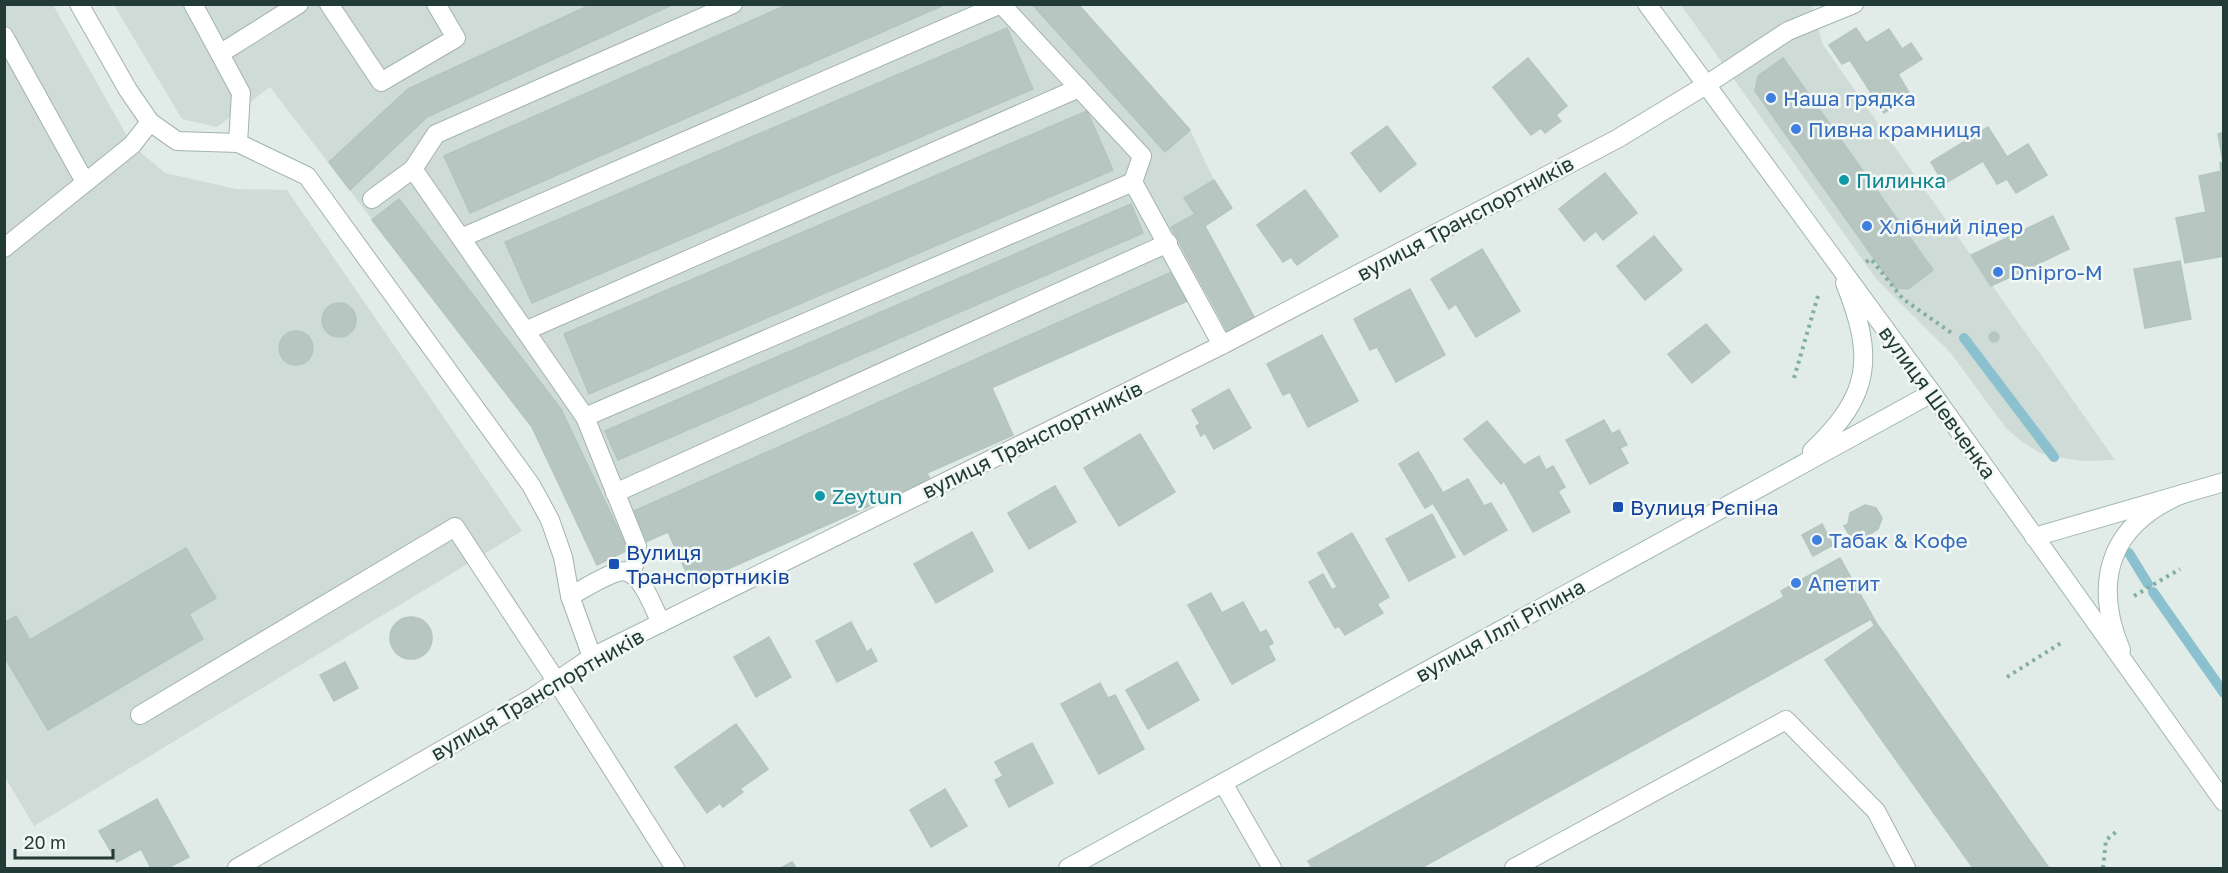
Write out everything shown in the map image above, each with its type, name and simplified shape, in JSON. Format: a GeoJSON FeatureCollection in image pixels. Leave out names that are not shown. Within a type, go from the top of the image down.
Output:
{"type":"FeatureCollection","features":[{"type":"Feature","properties":{"kind":"street"},"geometry":{"type":"LineString","coordinates":[[79,4],[128,90],[150,122],[177,141],[238,143],[307,176],[531,485],[550,520],[563,556],[570,596],[592,657]]}},
{"type":"Feature","properties":{"kind":"street"},"geometry":{"type":"LineString","coordinates":[[193,4],[241,93],[238,143]]}},
{"type":"Feature","properties":{"kind":"street"},"geometry":{"type":"LineString","coordinates":[[221,53],[299,4]]}},
{"type":"Feature","properties":{"kind":"street"},"geometry":{"type":"LineString","coordinates":[[329,4],[381,82],[456,38],[436,4]]}},
{"type":"Feature","properties":{"kind":"street"},"geometry":{"type":"LineString","coordinates":[[372,199],[413,169],[436,134],[733,4]]}},
{"type":"Feature","properties":{"kind":"street"},"geometry":{"type":"LineString","coordinates":[[461,238],[1001,4],[1142,156],[1133,182],[585,417]]}},
{"type":"Feature","properties":{"kind":"street","name":"вулиця Шевченка"},"geometry":{"type":"LineString","coordinates":[[1647,4],[1932,393],[2223,802]]}},
{"type":"Feature","properties":{"kind":"street","name":"вулиця Транспортників"},"geometry":{"type":"LineString","coordinates":[[237,868],[558,682],[592,657],[1222,345],[1617,139],[1706,85],[1788,31],[1854,4]]}},
{"type":"Feature","properties":{"kind":"street"},"geometry":{"type":"LineString","coordinates":[[4,36],[85,182]]}},
{"type":"Feature","properties":{"kind":"street"},"geometry":{"type":"LineString","coordinates":[[525,331],[1079,88]]}},
{"type":"Feature","properties":{"kind":"street"},"geometry":{"type":"LineString","coordinates":[[4,248],[132,145],[150,122]]}},
{"type":"Feature","properties":{"kind":"street"},"geometry":{"type":"LineString","coordinates":[[413,169],[585,417],[637,546],[636,560],[631,573]]}},
{"type":"Feature","properties":{"kind":"street"},"geometry":{"type":"LineString","coordinates":[[1133,182],[1222,345]]}},
{"type":"Feature","properties":{"kind":"street"},"geometry":{"type":"LineString","coordinates":[[615,493],[1168,243]]}},
{"type":"Feature","properties":{"kind":"street"},"geometry":{"type":"LineString","coordinates":[[1781,476],[1810,453],[1836,427],[1854,402],[1863,373],[1863,343],[1846,285],[1832,257]]}},
{"type":"Feature","properties":{"kind":"street","name":"вулиця Іллі Ріпина"},"geometry":{"type":"LineString","coordinates":[[1068,868],[1932,393]]}},
{"type":"Feature","properties":{"kind":"street"},"geometry":{"type":"LineString","coordinates":[[2034,537],[2223,482]]}},
{"type":"Feature","properties":{"kind":"street"},"geometry":{"type":"LineString","coordinates":[[2130,671],[2118,642],[2110,611],[2107,585],[2112,559],[2124,535],[2142,516],[2162,502],[2185,493]]}},
{"type":"Feature","properties":{"kind":"street"},"geometry":{"type":"LineString","coordinates":[[140,715],[455,526],[558,682],[675,868]]}},
{"type":"Feature","properties":{"kind":"street"},"geometry":{"type":"LineString","coordinates":[[570,596],[619,571],[631,573],[640,581],[661,623]]}},
{"type":"Feature","properties":{"kind":"street"},"geometry":{"type":"LineString","coordinates":[[1514,868],[1786,720],[1876,811],[1906,868]]}},
{"type":"Feature","properties":{"kind":"street"},"geometry":{"type":"LineString","coordinates":[[1223,783],[1272,868]]}},
{"type":"Feature","properties":{"kind":"path"},"geometry":{"type":"LineString","coordinates":[[1866,262],[1871,259],[1903,298],[1953,334]]}},
{"type":"Feature","properties":{"kind":"path"},"geometry":{"type":"LineString","coordinates":[[1794,378],[1818,296]]}},
{"type":"Feature","properties":{"kind":"path"},"geometry":{"type":"LineString","coordinates":[[2125,601],[2180,569]]}},
{"type":"Feature","properties":{"kind":"path"},"geometry":{"type":"LineString","coordinates":[[2007,677],[2061,643]]}},
{"type":"Feature","properties":{"kind":"path"},"geometry":{"type":"LineString","coordinates":[[2103,868],[2106,840],[2116,832]]}},
{"type":"Feature","properties":{"kind":"shaded area"},"geometry":{"type":"Polygon","coordinates":[[[5,5],[53,5],[132,145],[165,173],[236,189],[287,190],[522,531],[34,826],[5,777],[5,5]]]}},
{"type":"Feature","properties":{"kind":"shaded area"},"geometry":{"type":"Polygon","coordinates":[[[114,5],[1078,5],[1190,130],[1214,180],[1232,208],[1205,226],[1254,317],[1227,331],[1205,291],[597,565],[532,427],[270,87],[217,127],[182,119],[114,5]]]}},
{"type":"Feature","properties":{"kind":"shaded area"},"geometry":{"type":"Polygon","coordinates":[[[1681,5],[1815,5],[1812,6],[1823,45],[2115,460],[2084,461],[2049,456],[2022,442],[2006,428],[1950,352],[1877,280],[1681,5]]]}},
{"type":"Feature","properties":{"kind":"building"},"geometry":{"type":"Polygon","coordinates":[[[592,4],[674,4],[427,117],[350,190],[329,162],[408,89],[592,4]]]}},
{"type":"Feature","properties":{"kind":"building"},"geometry":{"type":"Polygon","coordinates":[[[789,4],[946,4],[470,213],[444,156],[789,4]]]}},
{"type":"Feature","properties":{"kind":"building"},"geometry":{"type":"Polygon","coordinates":[[[1032,4],[1078,4],[1190,130],[1165,152],[1032,4]]]}},
{"type":"Feature","properties":{"kind":"building"},"geometry":{"type":"Polygon","coordinates":[[[1007,28],[1033,89],[532,303],[505,242],[1007,28]]]}},
{"type":"Feature","properties":{"kind":"building"},"geometry":{"type":"Polygon","coordinates":[[[1856,28],[1866,43],[1889,29],[1902,49],[1911,43],[1922,59],[1898,74],[1911,96],[1884,113],[1850,60],[1842,64],[1829,45],[1856,28]]]}},
{"type":"Feature","properties":{"kind":"building"},"geometry":{"type":"Polygon","coordinates":[[[1528,58],[1567,106],[1556,115],[1561,121],[1545,133],[1541,128],[1531,135],[1493,87],[1528,58]]]}},
{"type":"Feature","properties":{"kind":"building","name":"Пилинка"},"geometry":{"type":"Polygon","coordinates":[[[1783,58],[1933,270],[1908,289],[1895,288],[1755,91],[1758,76],[1783,58]]]}},
{"type":"Feature","properties":{"kind":"building"},"geometry":{"type":"Polygon","coordinates":[[[1087,111],[1113,170],[589,394],[564,334],[1087,111]]]}},
{"type":"Feature","properties":{"kind":"building"},"geometry":{"type":"Polygon","coordinates":[[[1387,126],[1416,164],[1380,192],[1351,153],[1387,126]]]}},
{"type":"Feature","properties":{"kind":"building"},"geometry":{"type":"Polygon","coordinates":[[[1988,127],[2007,157],[2028,144],[2047,175],[2016,193],[2007,179],[1997,184],[1983,161],[1944,184],[1931,162],[1988,127]]]}},
{"type":"Feature","properties":{"kind":"building"},"geometry":{"type":"Polygon","coordinates":[[[2224,132],[2224,256],[2185,263],[2176,218],[2206,212],[2199,176],[2221,171],[2220,163],[2223,162],[2218,134],[2224,132]]]}},
{"type":"Feature","properties":{"kind":"building"},"geometry":{"type":"Polygon","coordinates":[[[1605,173],[1637,213],[1603,240],[1596,231],[1584,241],[1559,209],[1605,173]]]}},
{"type":"Feature","properties":{"kind":"building"},"geometry":{"type":"Polygon","coordinates":[[[1214,180],[1232,208],[1205,226],[1254,317],[1227,331],[1171,227],[1195,214],[1184,198],[1214,180]]]}},
{"type":"Feature","properties":{"kind":"building"},"geometry":{"type":"Polygon","coordinates":[[[1305,190],[1338,236],[1297,265],[1291,257],[1283,262],[1257,225],[1305,190]]]}},
{"type":"Feature","properties":{"kind":"building"},"geometry":{"type":"Polygon","coordinates":[[[399,199],[561,409],[532,427],[372,220],[399,199]]]}},
{"type":"Feature","properties":{"kind":"building"},"geometry":{"type":"Polygon","coordinates":[[[1131,204],[1143,233],[618,460],[605,431],[1131,204]]]}},
{"type":"Feature","properties":{"kind":"building"},"geometry":{"type":"Polygon","coordinates":[[[2053,216],[2069,249],[1991,286],[1971,255],[2053,216]]]}},
{"type":"Feature","properties":{"kind":"building"},"geometry":{"type":"Polygon","coordinates":[[[1654,236],[1682,270],[1645,300],[1617,266],[1654,236]]]}},
{"type":"Feature","properties":{"kind":"building"},"geometry":{"type":"Polygon","coordinates":[[[1482,249],[1520,311],[1476,337],[1456,304],[1449,309],[1431,279],[1482,249]]]}},
{"type":"Feature","properties":{"kind":"building"},"geometry":{"type":"Polygon","coordinates":[[[2180,261],[2191,319],[2145,328],[2134,269],[2180,261]]]}},
{"type":"Feature","properties":{"kind":"building"},"geometry":{"type":"Polygon","coordinates":[[[1174,271],[1187,301],[681,526],[668,496],[1174,271]]]}},
{"type":"Feature","properties":{"kind":"building"},"geometry":{"type":"Polygon","coordinates":[[[1410,289],[1445,355],[1396,382],[1377,347],[1370,350],[1354,319],[1410,289]]]}},
{"type":"Feature","properties":{"kind":"building"},"geometry":{"type":"Polygon","coordinates":[[[339,303],[351,308],[356,320],[351,332],[339,337],[327,332],[322,320],[327,308],[339,303]]]}},
{"type":"Feature","properties":{"kind":"building"},"geometry":{"type":"Polygon","coordinates":[[[1706,324],[1730,352],[1692,383],[1668,354],[1706,324]]]}},
{"type":"Feature","properties":{"kind":"building"},"geometry":{"type":"Polygon","coordinates":[[[296,331],[308,336],[313,348],[308,360],[296,365],[284,360],[279,348],[284,336],[296,331]]]}},
{"type":"Feature","properties":{"kind":"building"},"geometry":{"type":"Polygon","coordinates":[[[1994,332],[1998,333],[1998,341],[1994,342],[1990,341],[1989,337],[1990,333],[1994,332]]]}},
{"type":"Feature","properties":{"kind":"building"},"geometry":{"type":"Polygon","coordinates":[[[1322,335],[1358,401],[1308,427],[1290,392],[1283,395],[1267,364],[1322,335]]]}},
{"type":"Feature","properties":{"kind":"building","name":"Zeytun"},"geometry":{"type":"Polygon","coordinates":[[[992,388],[1013,435],[927,473],[930,479],[692,585],[668,532],[992,388]]]}},
{"type":"Feature","properties":{"kind":"building"},"geometry":{"type":"Polygon","coordinates":[[[1229,389],[1251,428],[1214,449],[1205,433],[1201,436],[1196,426],[1200,424],[1192,410],[1229,389]]]}},
{"type":"Feature","properties":{"kind":"building"},"geometry":{"type":"Polygon","coordinates":[[[561,409],[628,550],[597,565],[532,427],[561,409]]]}},
{"type":"Feature","properties":{"kind":"building"},"geometry":{"type":"Polygon","coordinates":[[[1604,420],[1612,434],[1619,430],[1627,445],[1620,448],[1628,463],[1590,484],[1566,440],[1604,420]]]}},
{"type":"Feature","properties":{"kind":"building"},"geometry":{"type":"Polygon","coordinates":[[[1487,421],[1524,465],[1539,456],[1546,470],[1553,466],[1565,487],[1558,491],[1570,512],[1533,532],[1504,481],[1501,484],[1464,439],[1487,421]]]}},
{"type":"Feature","properties":{"kind":"building"},"geometry":{"type":"Polygon","coordinates":[[[1140,434],[1175,492],[1119,526],[1084,468],[1140,434]]]}},
{"type":"Feature","properties":{"kind":"building"},"geometry":{"type":"Polygon","coordinates":[[[1418,452],[1443,493],[1468,479],[1484,506],[1491,503],[1507,530],[1464,555],[1433,503],[1425,508],[1399,464],[1418,452]]]}},
{"type":"Feature","properties":{"kind":"building"},"geometry":{"type":"Polygon","coordinates":[[[1055,486],[1076,522],[1029,549],[1008,513],[1055,486]]]}},
{"type":"Feature","properties":{"kind":"building"},"geometry":{"type":"Polygon","coordinates":[[[668,496],[681,526],[647,541],[634,511],[668,496]]]}},
{"type":"Feature","properties":{"kind":"building"},"geometry":{"type":"Polygon","coordinates":[[[1865,505],[1876,508],[1882,518],[1878,529],[1864,538],[1853,534],[1850,536],[1844,526],[1848,524],[1850,513],[1865,505]]]}},
{"type":"Feature","properties":{"kind":"building"},"geometry":{"type":"Polygon","coordinates":[[[1432,514],[1455,557],[1409,581],[1386,539],[1432,514]]]}},
{"type":"Feature","properties":{"kind":"building","name":"Табак & Кофе"},"geometry":{"type":"Polygon","coordinates":[[[1822,524],[1833,545],[1813,556],[1802,535],[1822,524]]]}},
{"type":"Feature","properties":{"kind":"building"},"geometry":{"type":"Polygon","coordinates":[[[972,532],[993,571],[936,603],[914,564],[972,532]]]}},
{"type":"Feature","properties":{"kind":"building"},"geometry":{"type":"Polygon","coordinates":[[[1352,533],[1372,568],[1337,587],[1318,553],[1352,533]]]}},
{"type":"Feature","properties":{"kind":"building"},"geometry":{"type":"Polygon","coordinates":[[[186,548],[216,598],[189,614],[203,639],[48,730],[4,656],[4,623],[16,616],[30,640],[186,548]]]}},
{"type":"Feature","properties":{"kind":"building"},"geometry":{"type":"Polygon","coordinates":[[[1840,558],[1877,624],[1874,625],[1871,619],[1421,868],[1312,868],[1308,861],[1784,597],[1781,591],[1840,558]]]}},
{"type":"Feature","properties":{"kind":"building"},"geometry":{"type":"Polygon","coordinates":[[[1372,568],[1389,597],[1377,604],[1383,613],[1345,635],[1339,626],[1335,628],[1309,582],[1323,574],[1332,590],[1372,568]]]}},
{"type":"Feature","properties":{"kind":"building"},"geometry":{"type":"Polygon","coordinates":[[[1211,593],[1222,613],[1243,602],[1260,633],[1266,630],[1273,643],[1268,646],[1275,660],[1232,684],[1188,605],[1211,593]]]}},
{"type":"Feature","properties":{"kind":"building"},"geometry":{"type":"Polygon","coordinates":[[[411,617],[426,623],[432,638],[426,653],[411,659],[396,653],[390,638],[396,623],[411,617]]]}},
{"type":"Feature","properties":{"kind":"building"},"geometry":{"type":"Polygon","coordinates":[[[851,622],[867,652],[871,649],[877,661],[837,682],[816,641],[851,622]]]}},
{"type":"Feature","properties":{"kind":"building"},"geometry":{"type":"Polygon","coordinates":[[[1877,624],[2049,868],[1973,868],[1825,660],[1877,624]]]}},
{"type":"Feature","properties":{"kind":"building"},"geometry":{"type":"Polygon","coordinates":[[[769,637],[791,677],[756,697],[734,657],[769,637]]]}},
{"type":"Feature","properties":{"kind":"building"},"geometry":{"type":"Polygon","coordinates":[[[345,662],[358,688],[334,701],[320,675],[345,662]]]}},
{"type":"Feature","properties":{"kind":"building"},"geometry":{"type":"Polygon","coordinates":[[[1177,662],[1199,700],[1148,729],[1126,690],[1177,662]]]}},
{"type":"Feature","properties":{"kind":"building"},"geometry":{"type":"Polygon","coordinates":[[[1100,683],[1108,698],[1115,695],[1144,749],[1099,774],[1061,704],[1100,683]]]}},
{"type":"Feature","properties":{"kind":"building"},"geometry":{"type":"Polygon","coordinates":[[[736,724],[768,769],[740,789],[743,792],[723,807],[720,803],[707,813],[675,767],[736,724]]]}},
{"type":"Feature","properties":{"kind":"building"},"geometry":{"type":"Polygon","coordinates":[[[1032,743],[1053,783],[1009,807],[995,780],[1003,776],[995,762],[1032,743]]]}},
{"type":"Feature","properties":{"kind":"building"},"geometry":{"type":"Polygon","coordinates":[[[945,789],[967,826],[931,847],[910,810],[945,789]]]}},
{"type":"Feature","properties":{"kind":"building"},"geometry":{"type":"Polygon","coordinates":[[[157,799],[189,857],[168,868],[151,868],[141,849],[117,862],[99,831],[157,799]]]}},
{"type":"Feature","properties":{"kind":"building"},"geometry":{"type":"Polygon","coordinates":[[[792,862],[796,868],[781,868],[792,862]]]}},
{"type":"Feature","properties":{"kind":"waterway"},"geometry":{"type":"LineString","coordinates":[[1964,338],[2054,457]]}},
{"type":"Feature","properties":{"kind":"waterway"},"geometry":{"type":"LineString","coordinates":[[2129,553],[2148,584]]}},
{"type":"Feature","properties":{"kind":"waterway"},"geometry":{"type":"LineString","coordinates":[[2153,592],[2224,693]]}},
{"type":"Feature","properties":{"kind":"place","name":"Наша грядка"},"geometry":{"type":"Point","coordinates":[1771,98]}},
{"type":"Feature","properties":{"kind":"place","name":"Пивна крамниця"},"geometry":{"type":"Point","coordinates":[1796,129]}},
{"type":"Feature","properties":{"kind":"place","name":"Пилинка"},"geometry":{"type":"Point","coordinates":[1844,180]}},
{"type":"Feature","properties":{"kind":"place","name":"Хлібний лідер"},"geometry":{"type":"Point","coordinates":[1867,226]}},
{"type":"Feature","properties":{"kind":"place","name":"Dnipro-M"},"geometry":{"type":"Point","coordinates":[1998,272]}},
{"type":"Feature","properties":{"kind":"place","name":"Zeytun"},"geometry":{"type":"Point","coordinates":[820,496]}},
{"type":"Feature","properties":{"kind":"place","name":"Вулиця Рєпіна"},"geometry":{"type":"Point","coordinates":[1618,507]}},
{"type":"Feature","properties":{"kind":"place","name":"Табак & Кофе"},"geometry":{"type":"Point","coordinates":[1817,540]}},
{"type":"Feature","properties":{"kind":"place","name":"Вулиця Транспортників"},"geometry":{"type":"Point","coordinates":[614,564]}},
{"type":"Feature","properties":{"kind":"place","name":"Апетит"},"geometry":{"type":"Point","coordinates":[1796,583]}}]}
